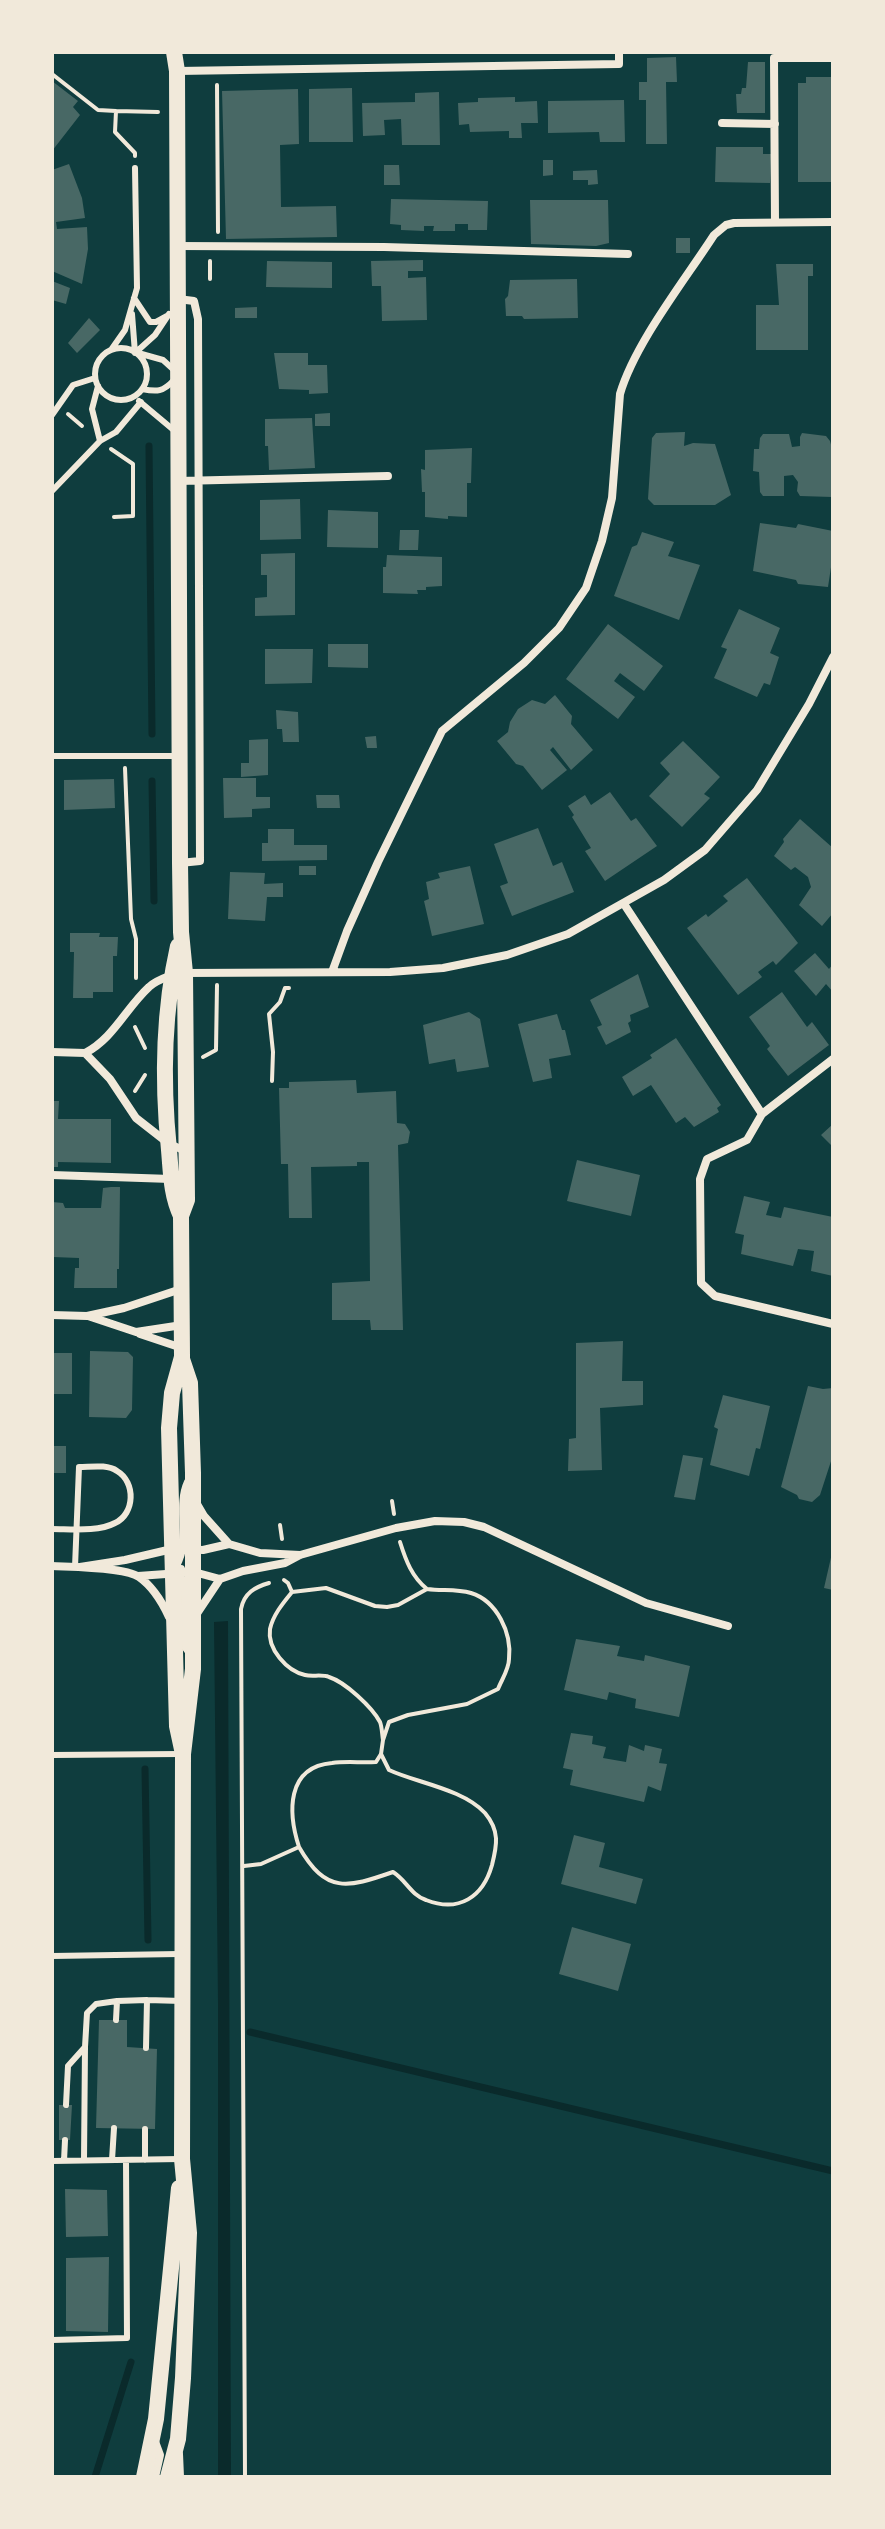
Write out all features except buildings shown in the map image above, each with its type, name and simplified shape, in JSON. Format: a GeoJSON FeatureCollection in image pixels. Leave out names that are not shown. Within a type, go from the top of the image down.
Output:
{"type":"FeatureCollection","features":[{"type":"Feature","properties":{"kind":"main road"},"geometry":{"type":"LineString","coordinates":[[168,2477],[178,2439],[186,2347],[189,2233],[182,2159],[183,1754],[193,1657],[193,1619],[182,1561],[169,1428],[172,1393],[182,1353],[181,1216],[187,1200],[178,974],[181,932],[179,374],[173,307],[176,59]]}},
{"type":"Feature","properties":{"kind":"main road"},"geometry":{"type":"LineString","coordinates":[[178,974],[165,1032],[171,1179],[174,1201],[181,1216]]}},
{"type":"Feature","properties":{"kind":"main road"},"geometry":{"type":"LineString","coordinates":[[182,1353],[190,1383],[193,1473],[193,1496],[174,1628],[177,1726],[183,1754]]}},
{"type":"Feature","properties":{"kind":"main road"},"geometry":{"type":"LineString","coordinates":[[144,2477],[154,2438],[182,2159]]}},
{"type":"Feature","properties":{"kind":"street"},"geometry":{"type":"LineString","coordinates":[[176,59],[217,70],[619,64],[619,52]]}},
{"type":"Feature","properties":{"kind":"street"},"geometry":{"type":"LineString","coordinates":[[775,222],[774,58],[833,58]]}},
{"type":"Feature","properties":{"kind":"street"},"geometry":{"type":"LineString","coordinates":[[722,123],[775,124]]}},
{"type":"Feature","properties":{"kind":"street"},"geometry":{"type":"LineString","coordinates":[[332,972],[378,862],[442,731],[524,663],[559,628],[586,588],[612,498],[620,394],[625,378],[714,235],[726,225],[833,222]]}},
{"type":"Feature","properties":{"kind":"street"},"geometry":{"type":"LineString","coordinates":[[176,246],[384,247],[628,254]]}},
{"type":"Feature","properties":{"kind":"street"},"geometry":{"type":"LineString","coordinates":[[173,307],[194,301],[196,307],[200,861],[180,863]]}},
{"type":"Feature","properties":{"kind":"street"},"geometry":{"type":"LineString","coordinates":[[178,482],[388,476]]}},
{"type":"Feature","properties":{"kind":"street"},"geometry":{"type":"LineString","coordinates":[[52,1052],[85,1053],[97,1047],[152,984],[178,974],[390,972],[443,968],[507,955],[568,934],[664,880],[705,850],[757,790],[809,704],[833,657]]}},
{"type":"Feature","properties":{"kind":"street"},"geometry":{"type":"LineString","coordinates":[[624,904],[762,1114]]}},
{"type":"Feature","properties":{"kind":"street"},"geometry":{"type":"LineString","coordinates":[[85,1053],[110,1079],[136,1118],[168,1143],[187,1152]]}},
{"type":"Feature","properties":{"kind":"street"},"geometry":{"type":"LineString","coordinates":[[833,1059],[762,1114],[747,1140],[707,1159],[700,1179],[701,1283],[715,1296],[833,1324]]}},
{"type":"Feature","properties":{"kind":"street"},"geometry":{"type":"LineString","coordinates":[[52,1175],[171,1179]]}},
{"type":"Feature","properties":{"kind":"street"},"geometry":{"type":"LineString","coordinates":[[52,1315],[87,1316],[124,1308],[181,1289]]}},
{"type":"Feature","properties":{"kind":"street"},"geometry":{"type":"LineString","coordinates":[[87,1316],[136,1332],[182,1353]]}},
{"type":"Feature","properties":{"kind":"street"},"geometry":{"type":"LineString","coordinates":[[136,1332],[182,1325]]}},
{"type":"Feature","properties":{"kind":"street"},"geometry":{"type":"LineString","coordinates":[[193,1473],[184,1492],[182,1561],[184,1645],[193,1657]]}},
{"type":"Feature","properties":{"kind":"street"},"geometry":{"type":"LineString","coordinates":[[193,1496],[204,1516],[229,1544]]}},
{"type":"Feature","properties":{"kind":"street"},"geometry":{"type":"LineString","coordinates":[[193,1619],[220,1579],[396,1528],[435,1521],[474,1524],[646,1603],[728,1626]]}},
{"type":"Feature","properties":{"kind":"street"},"geometry":{"type":"LineString","coordinates":[[52,1566],[138,1576],[182,1561],[203,1550],[229,1544],[284,1559]]}},
{"type":"Feature","properties":{"kind":"street"},"geometry":{"type":"LineString","coordinates":[[78,1567],[125,1560],[182,1561],[220,1579]]}},
{"type":"Feature","properties":{"kind":"street"},"geometry":{"type":"LineString","coordinates":[[138,1576],[162,1602],[174,1628]]}},
{"type":"Feature","properties":{"kind":"street"},"geometry":{"type":"LineString","coordinates":[[154,2438],[160,2455],[155,2477]]}},
{"type":"Feature","properties":{"kind":"street"},"geometry":{"type":"LineString","coordinates":[[178,2439],[180,2477]]}},
{"type":"Feature","properties":{"kind":"lane"},"geometry":{"type":"LineString","coordinates":[[100,441],[92,409],[98,362],[125,330],[137,288],[135,168]]}},
{"type":"Feature","properties":{"kind":"lane"},"geometry":{"type":"LineString","coordinates":[[134,298],[150,322],[156,322],[173,307]]}},
{"type":"Feature","properties":{"kind":"lane"},"geometry":{"type":"LineString","coordinates":[[135,353],[155,335],[173,307]]}},
{"type":"Feature","properties":{"kind":"lane"},"geometry":{"type":"LineString","coordinates":[[131,310],[135,353]]}},
{"type":"Feature","properties":{"kind":"lane"},"geometry":{"type":"LineString","coordinates":[[97,382],[102,392],[116,399],[132,397],[142,389],[147,374],[141,358],[128,349],[111,350]]}},
{"type":"Feature","properties":{"kind":"lane"},"geometry":{"type":"LineString","coordinates":[[135,353],[163,360],[179,374],[166,388],[157,392],[142,389]]}},
{"type":"Feature","properties":{"kind":"lane"},"geometry":{"type":"LineString","coordinates":[[52,415],[73,385],[97,382]]}},
{"type":"Feature","properties":{"kind":"lane"},"geometry":{"type":"LineString","coordinates":[[132,397],[179,435]]}},
{"type":"Feature","properties":{"kind":"lane"},"geometry":{"type":"LineString","coordinates":[[52,491],[100,441],[116,432],[141,402]]}},
{"type":"Feature","properties":{"kind":"lane"},"geometry":{"type":"LineString","coordinates":[[52,756],[180,756]]}},
{"type":"Feature","properties":{"kind":"lane"},"geometry":{"type":"LineString","coordinates":[[52,1529],[75,1529],[112,1525],[123,1519],[129,1508],[131,1493],[127,1479],[110,1467],[79,1467],[75,1529],[78,1567]]}},
{"type":"Feature","properties":{"kind":"lane"},"geometry":{"type":"LineString","coordinates":[[52,1755],[183,1754]]}},
{"type":"Feature","properties":{"kind":"lane"},"geometry":{"type":"LineString","coordinates":[[52,1956],[183,1954]]}},
{"type":"Feature","properties":{"kind":"lane"},"geometry":{"type":"LineString","coordinates":[[146,2048],[147,2000]]}},
{"type":"Feature","properties":{"kind":"lane"},"geometry":{"type":"LineString","coordinates":[[84,2160],[87,2013],[96,2004],[117,2001],[182,2001]]}},
{"type":"Feature","properties":{"kind":"lane"},"geometry":{"type":"LineString","coordinates":[[116,2020],[117,2001]]}},
{"type":"Feature","properties":{"kind":"lane"},"geometry":{"type":"LineString","coordinates":[[66,2105],[68,2066],[85,2047]]}},
{"type":"Feature","properties":{"kind":"lane"},"geometry":{"type":"LineString","coordinates":[[112,2160],[114,2128]]}},
{"type":"Feature","properties":{"kind":"lane"},"geometry":{"type":"LineString","coordinates":[[145,2129],[145,2160]]}},
{"type":"Feature","properties":{"kind":"lane"},"geometry":{"type":"LineString","coordinates":[[64,2161],[65,2140]]}},
{"type":"Feature","properties":{"kind":"lane"},"geometry":{"type":"LineString","coordinates":[[52,2161],[182,2159]]}},
{"type":"Feature","properties":{"kind":"lane"},"geometry":{"type":"LineString","coordinates":[[52,2340],[127,2338],[126,2161]]}},
{"type":"Feature","properties":{"kind":"path"},"geometry":{"type":"LineString","coordinates":[[210,279],[210,246],[218,240],[217,70]]}},
{"type":"Feature","properties":{"kind":"path"},"geometry":{"type":"LineString","coordinates":[[52,74],[98,110],[159,112]]}},
{"type":"Feature","properties":{"kind":"path"},"geometry":{"type":"LineString","coordinates":[[116,111],[115,132],[135,153],[135,168]]}},
{"type":"Feature","properties":{"kind":"path"},"geometry":{"type":"LineString","coordinates":[[59,406],[133,464],[133,516],[114,517]]}},
{"type":"Feature","properties":{"kind":"path"},"geometry":{"type":"LineString","coordinates":[[125,757],[131,919],[136,939],[135,1026],[147,1051]]}},
{"type":"Feature","properties":{"kind":"path"},"geometry":{"type":"LineString","coordinates":[[216,1050],[218,973]]}},
{"type":"Feature","properties":{"kind":"path"},"geometry":{"type":"LineString","coordinates":[[272,1081],[273,1043],[269,1014],[280,1002],[285,988],[296,988],[297,973]]}},
{"type":"Feature","properties":{"kind":"path"},"geometry":{"type":"LineString","coordinates":[[392,1501],[405,1559],[417,1581],[427,1589]]}},
{"type":"Feature","properties":{"kind":"path"},"geometry":{"type":"LineString","coordinates":[[245,2477],[242,2241],[243,1600],[253,1588],[287,1577],[280,1525]]}},
{"type":"Feature","properties":{"kind":"path"},"geometry":{"type":"LineString","coordinates":[[284,1580],[292,1592]]}},
{"type":"Feature","properties":{"kind":"path"},"geometry":{"type":"LineString","coordinates":[[381,1754],[389,1770],[464,1798],[484,1812],[498,1841],[488,1880],[472,1898],[456,1904],[424,1900],[393,1872],[351,1884],[336,1883],[319,1875],[299,1847],[292,1816],[296,1786],[303,1774],[331,1763],[376,1762],[389,1722],[408,1715],[467,1704],[498,1689],[510,1661],[509,1642],[498,1613],[488,1601],[454,1589],[427,1589],[398,1605],[387,1607],[375,1606],[326,1588],[292,1592],[279,1608],[270,1630],[277,1654],[290,1669],[305,1675],[329,1677],[362,1699],[381,1723],[383,1740]]}},
{"type":"Feature","properties":{"kind":"path"},"geometry":{"type":"LineString","coordinates":[[244,1866],[261,1864],[299,1847]]}},
{"type":"Feature","properties":{"kind":"water"},"geometry":{"type":"Polygon","coordinates":[[[228,1621],[231,2477],[218,2477],[214,1622],[228,1621]]]}},
{"type":"Feature","properties":{"kind":"waterway"},"geometry":{"type":"LineString","coordinates":[[149,446],[152,734]]}},
{"type":"Feature","properties":{"kind":"waterway"},"geometry":{"type":"LineString","coordinates":[[152,781],[154,901]]}},
{"type":"Feature","properties":{"kind":"waterway"},"geometry":{"type":"LineString","coordinates":[[145,1769],[148,1940]]}},
{"type":"Feature","properties":{"kind":"waterway"},"geometry":{"type":"LineString","coordinates":[[250,2032],[833,2171]]}},
{"type":"Feature","properties":{"kind":"waterway"},"geometry":{"type":"LineString","coordinates":[[95,2477],[131,2362]]}}]}
